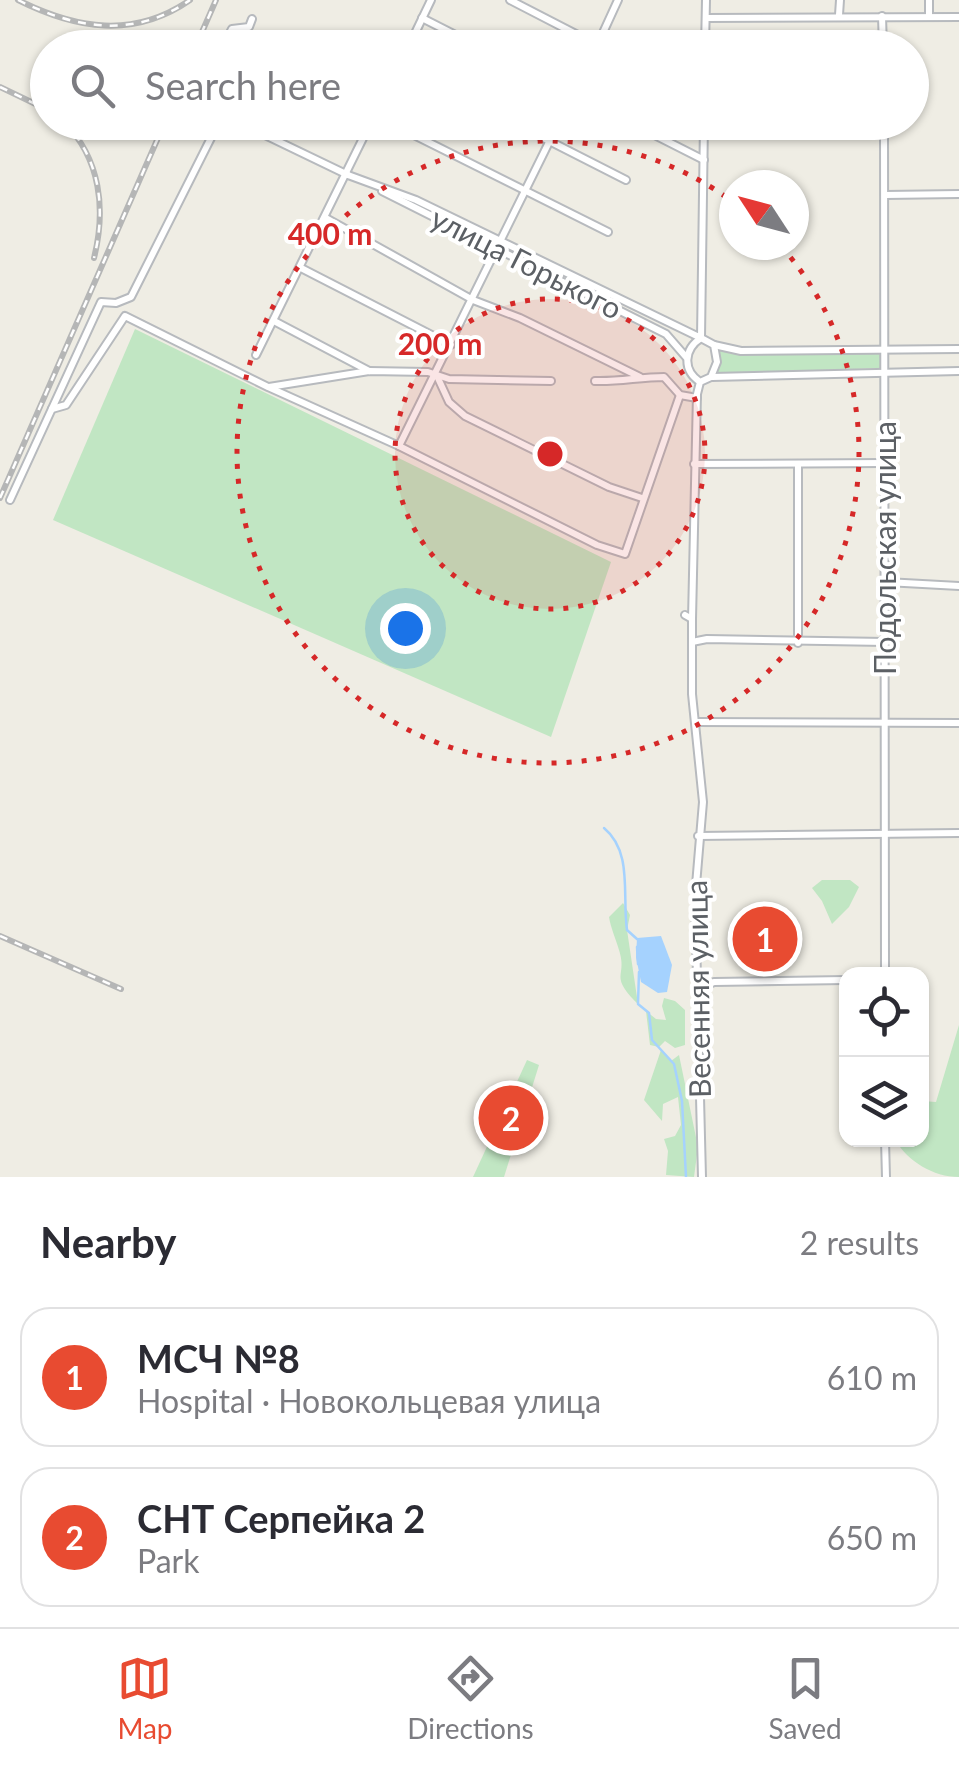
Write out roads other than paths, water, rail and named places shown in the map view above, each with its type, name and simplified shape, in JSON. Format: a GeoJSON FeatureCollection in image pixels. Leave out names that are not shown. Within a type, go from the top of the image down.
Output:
{"type":"FeatureCollection","features":[{"type":"Feature","properties":{"kind":"street"},"geometry":{"type":"LineString","coordinates":[[416,30],[431,0]]}},
{"type":"Feature","properties":{"kind":"street"},"geometry":{"type":"LineString","coordinates":[[510,0],[567,30]]}},
{"type":"Feature","properties":{"kind":"street"},"geometry":{"type":"LineString","coordinates":[[606,30],[618,0]]}},
{"type":"Feature","properties":{"kind":"street"},"geometry":{"type":"LineString","coordinates":[[706,0],[706,30]]}},
{"type":"Feature","properties":{"kind":"street"},"geometry":{"type":"LineString","coordinates":[[839,15],[840,0]]}},
{"type":"Feature","properties":{"kind":"street"},"geometry":{"type":"LineString","coordinates":[[929,0],[929,16]]}},
{"type":"Feature","properties":{"kind":"street"},"geometry":{"type":"LineString","coordinates":[[882,16],[882,30]]}},
{"type":"Feature","properties":{"kind":"street"},"geometry":{"type":"LineString","coordinates":[[706,18],[959,17]]}},
{"type":"Feature","properties":{"kind":"street"},"geometry":{"type":"LineString","coordinates":[[422,18],[445,30]]}},
{"type":"Feature","properties":{"kind":"street"},"geometry":{"type":"LineString","coordinates":[[231,30],[249,26],[252,19]]}},
{"type":"Feature","properties":{"kind":"street"},"geometry":{"type":"LineString","coordinates":[[10,500],[101,302],[131,298],[209,140]]}},
{"type":"Feature","properties":{"kind":"street"},"geometry":{"type":"LineString","coordinates":[[276,140],[348,174]]}},
{"type":"Feature","properties":{"kind":"street"},"geometry":{"type":"LineString","coordinates":[[256,354],[363,140]]}},
{"type":"Feature","properties":{"kind":"street"},"geometry":{"type":"LineString","coordinates":[[424,140],[608,232]]}},
{"type":"Feature","properties":{"kind":"street"},"geometry":{"type":"LineString","coordinates":[[665,140],[704,160]]}},
{"type":"Feature","properties":{"kind":"street"},"geometry":{"type":"LineString","coordinates":[[702,338],[704,140]]}},
{"type":"Feature","properties":{"kind":"street","name":"Подольская улица"},"geometry":{"type":"LineString","coordinates":[[884,140],[885,967]]}},
{"type":"Feature","properties":{"kind":"street"},"geometry":{"type":"LineString","coordinates":[[399,446],[550,141],[626,180]]}},
{"type":"Feature","properties":{"kind":"street","name":"улица Горького"},"geometry":{"type":"LineString","coordinates":[[348,174],[416,200],[702,338]]}},
{"type":"Feature","properties":{"kind":"street","name":"улица Горького"},"geometry":{"type":"LineString","coordinates":[[348,174],[666,334],[686,356]]}},
{"type":"Feature","properties":{"kind":"street"},"geometry":{"type":"LineString","coordinates":[[885,194],[959,194]]}},
{"type":"Feature","properties":{"kind":"street"},"geometry":{"type":"LineString","coordinates":[[326,218],[473,300],[520,318],[640,377]]}},
{"type":"Feature","properties":{"kind":"street"},"geometry":{"type":"LineString","coordinates":[[301,268],[451,345]]}},
{"type":"Feature","properties":{"kind":"street"},"geometry":{"type":"LineString","coordinates":[[52,409],[66,405],[124,316],[399,446],[597,546],[625,554],[680,395]]}},
{"type":"Feature","properties":{"kind":"street"},"geometry":{"type":"LineString","coordinates":[[274,320],[369,371]]}},
{"type":"Feature","properties":{"kind":"street"},"geometry":{"type":"LineString","coordinates":[[702,338],[741,351],[959,349]]}},
{"type":"Feature","properties":{"kind":"street"},"geometry":{"type":"LineString","coordinates":[[702,338],[686,356],[689,372],[700,382],[711,377],[959,371]]}},
{"type":"Feature","properties":{"kind":"street"},"geometry":{"type":"LineString","coordinates":[[711,377],[717,362],[714,345]]}},
{"type":"Feature","properties":{"kind":"street"},"geometry":{"type":"LineString","coordinates":[[268,387],[369,371],[437,375],[448,380],[551,381]]}},
{"type":"Feature","properties":{"kind":"street"},"geometry":{"type":"LineString","coordinates":[[437,375],[448,402],[465,416],[609,487],[642,498]]}},
{"type":"Feature","properties":{"kind":"street"},"geometry":{"type":"LineString","coordinates":[[595,381],[624,383],[640,377],[664,378],[680,395],[697,398]]}},
{"type":"Feature","properties":{"kind":"street","name":"Весенняя улица"},"geometry":{"type":"LineString","coordinates":[[700,382],[688,617],[703,802],[696,898],[702,1177]]}},
{"type":"Feature","properties":{"kind":"street"},"geometry":{"type":"LineString","coordinates":[[694,464],[886,462]]}},
{"type":"Feature","properties":{"kind":"street"},"geometry":{"type":"LineString","coordinates":[[798,464],[798,643]]}},
{"type":"Feature","properties":{"kind":"street"},"geometry":{"type":"LineString","coordinates":[[886,582],[959,586]]}},
{"type":"Feature","properties":{"kind":"street"},"geometry":{"type":"LineString","coordinates":[[692,642],[886,642]]}},
{"type":"Feature","properties":{"kind":"street"},"geometry":{"type":"LineString","coordinates":[[697,722],[959,722]]}},
{"type":"Feature","properties":{"kind":"street"},"geometry":{"type":"LineString","coordinates":[[698,836],[959,833]]}},
{"type":"Feature","properties":{"kind":"street"},"geometry":{"type":"LineString","coordinates":[[699,989],[714,982],[839,980]]}},
{"type":"Feature","properties":{"kind":"street"},"geometry":{"type":"LineString","coordinates":[[885,1147],[886,1177]]}},
{"type":"Feature","properties":{"kind":"water"},"geometry":{"type":"Polygon","coordinates":[[[661,936],[672,965],[667,992],[658,993],[641,982],[637,938],[661,936]]]}},
{"type":"Feature","properties":{"kind":"waterway"},"geometry":{"type":"LineString","coordinates":[[604,828],[623,862],[627,930],[637,939]]}},
{"type":"Feature","properties":{"kind":"waterway"},"geometry":{"type":"LineString","coordinates":[[637,947],[638,964]]}},
{"type":"Feature","properties":{"kind":"waterway"},"geometry":{"type":"LineString","coordinates":[[639,972],[638,1004],[649,1013],[652,1040],[674,1064],[682,1101],[686,1177]]}},
{"type":"Feature","properties":{"kind":"railway"},"geometry":{"type":"LineString","coordinates":[[18,0],[61,18],[105,26],[148,21],[190,0]]}},
{"type":"Feature","properties":{"kind":"railway"},"geometry":{"type":"LineString","coordinates":[[203,30],[216,0]]}},
{"type":"Feature","properties":{"kind":"railway"},"geometry":{"type":"LineString","coordinates":[[0,87],[30,101]]}},
{"type":"Feature","properties":{"kind":"railway"},"geometry":{"type":"LineString","coordinates":[[78,140],[93,169],[100,204],[94,258]]}},
{"type":"Feature","properties":{"kind":"railway"},"geometry":{"type":"LineString","coordinates":[[0,498],[157,140]]}},
{"type":"Feature","properties":{"kind":"railway"},"geometry":{"type":"LineString","coordinates":[[0,936],[121,989]]}},
{"type":"Feature","properties":{"kind":"place","name":"МСЧ №8"},"geometry":{"type":"Point","coordinates":[765,939]}},
{"type":"Feature","properties":{"kind":"place","name":"СНТ Серпейка 2"},"geometry":{"type":"Point","coordinates":[511,1118]}}]}
